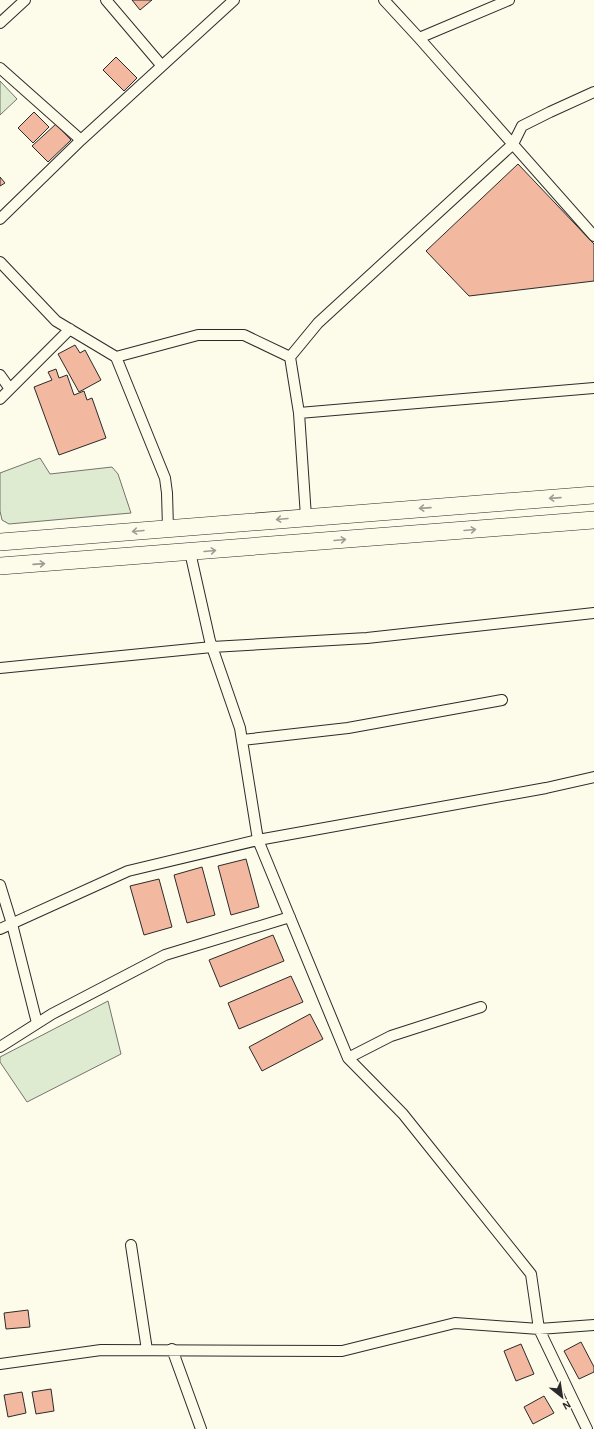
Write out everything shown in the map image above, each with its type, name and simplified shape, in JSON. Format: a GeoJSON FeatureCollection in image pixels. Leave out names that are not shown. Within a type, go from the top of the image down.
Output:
{"type":"FeatureCollection","features":[{"type":"Feature","properties":{"kind":"highway"},"geometry":{"type":"LineString","coordinates":[[0,542],[594,495]]}},
{"type":"Feature","properties":{"kind":"highway"},"geometry":{"type":"LineString","coordinates":[[0,566],[594,520]]}},
{"type":"Feature","properties":{"kind":"street"},"geometry":{"type":"LineString","coordinates":[[0,23],[26,0]]}},
{"type":"Feature","properties":{"kind":"street"},"geometry":{"type":"LineString","coordinates":[[106,0],[162,66]]}},
{"type":"Feature","properties":{"kind":"street"},"geometry":{"type":"LineString","coordinates":[[0,219],[81,140],[234,0]]}},
{"type":"Feature","properties":{"kind":"street"},"geometry":{"type":"LineString","coordinates":[[384,0],[594,236]]}},
{"type":"Feature","properties":{"kind":"street"},"geometry":{"type":"LineString","coordinates":[[419,38],[510,0]]}},
{"type":"Feature","properties":{"kind":"street"},"geometry":{"type":"LineString","coordinates":[[0,68],[81,140]]}},
{"type":"Feature","properties":{"kind":"street"},"geometry":{"type":"LineString","coordinates":[[306,517],[299,413],[290,357],[318,323],[513,144],[522,126],[594,92]]}},
{"type":"Feature","properties":{"kind":"street"},"geometry":{"type":"LineString","coordinates":[[0,262],[56,321],[116,357],[165,478],[168,528]]}},
{"type":"Feature","properties":{"kind":"street"},"geometry":{"type":"LineString","coordinates":[[0,399],[70,329]]}},
{"type":"Feature","properties":{"kind":"street"},"geometry":{"type":"LineString","coordinates":[[116,357],[198,335],[244,335],[290,357]]}},
{"type":"Feature","properties":{"kind":"street"},"geometry":{"type":"LineString","coordinates":[[0,375],[10,389]]}},
{"type":"Feature","properties":{"kind":"street"},"geometry":{"type":"LineString","coordinates":[[299,413],[594,388]]}},
{"type":"Feature","properties":{"kind":"street"},"geometry":{"type":"LineString","coordinates":[[190,552],[212,647],[240,728],[258,840],[348,1058],[402,1114],[531,1274],[539,1329],[587,1429]]}},
{"type":"Feature","properties":{"kind":"street"},"geometry":{"type":"LineString","coordinates":[[0,668],[212,647],[367,638],[594,613]]}},
{"type":"Feature","properties":{"kind":"street"},"geometry":{"type":"LineString","coordinates":[[242,740],[348,728],[502,700]]}},
{"type":"Feature","properties":{"kind":"street"},"geometry":{"type":"LineString","coordinates":[[0,929],[128,871],[258,840],[546,788],[594,777]]}},
{"type":"Feature","properties":{"kind":"street"},"geometry":{"type":"LineString","coordinates":[[0,885],[12,924],[37,1023]]}},
{"type":"Feature","properties":{"kind":"street"},"geometry":{"type":"LineString","coordinates":[[0,1047],[37,1023],[165,955],[290,917]]}},
{"type":"Feature","properties":{"kind":"street"},"geometry":{"type":"LineString","coordinates":[[348,1058],[390,1036],[481,1007]]}},
{"type":"Feature","properties":{"kind":"street"},"geometry":{"type":"LineString","coordinates":[[131,1245],[147,1350]]}},
{"type":"Feature","properties":{"kind":"street"},"geometry":{"type":"LineString","coordinates":[[0,1364],[101,1350],[342,1351],[455,1323],[539,1329],[594,1325]]}},
{"type":"Feature","properties":{"kind":"street"},"geometry":{"type":"LineString","coordinates":[[172,1350],[200,1429]]}},
{"type":"Feature","properties":{"kind":"green space"},"geometry":{"type":"Polygon","coordinates":[[[0,81],[17,99],[0,115],[0,81]]]}},
{"type":"Feature","properties":{"kind":"green space"},"geometry":{"type":"Polygon","coordinates":[[[40,458],[50,474],[112,467],[118,474],[131,513],[9,524],[2,520],[0,511],[0,473],[40,458]]]}},
{"type":"Feature","properties":{"kind":"green space"},"geometry":{"type":"Polygon","coordinates":[[[108,1001],[121,1054],[27,1102],[0,1062],[0,1057],[108,1001]]]}},
{"type":"Feature","properties":{"kind":"building"},"geometry":{"type":"Polygon","coordinates":[[[132,0],[152,0],[140,10],[132,0]]]}},
{"type":"Feature","properties":{"kind":"building"},"geometry":{"type":"Polygon","coordinates":[[[116,57],[137,78],[124,91],[103,70],[116,57]]]}},
{"type":"Feature","properties":{"kind":"building"},"geometry":{"type":"Polygon","coordinates":[[[34,112],[49,127],[33,143],[18,128],[34,112]]]}},
{"type":"Feature","properties":{"kind":"building"},"geometry":{"type":"Polygon","coordinates":[[[56,124],[71,140],[48,162],[32,146],[56,124]]]}},
{"type":"Feature","properties":{"kind":"building"},"geometry":{"type":"Polygon","coordinates":[[[518,164],[594,244],[594,281],[469,296],[426,251],[518,164]]]}},
{"type":"Feature","properties":{"kind":"building"},"geometry":{"type":"Polygon","coordinates":[[[0,177],[5,183],[0,186],[0,177]]]}},
{"type":"Feature","properties":{"kind":"building"},"geometry":{"type":"Polygon","coordinates":[[[75,345],[80,353],[85,350],[101,380],[79,392],[58,354],[75,345]]]}},
{"type":"Feature","properties":{"kind":"building"},"geometry":{"type":"Polygon","coordinates":[[[56,369],[59,378],[67,375],[74,395],[84,391],[87,400],[92,398],[106,438],[59,455],[34,387],[52,380],[48,372],[56,369]]]}},
{"type":"Feature","properties":{"kind":"building"},"geometry":{"type":"Polygon","coordinates":[[[246,859],[259,907],[231,915],[218,866],[246,859]]]}},
{"type":"Feature","properties":{"kind":"building"},"geometry":{"type":"Polygon","coordinates":[[[202,867],[215,915],[187,923],[174,875],[202,867]]]}},
{"type":"Feature","properties":{"kind":"building"},"geometry":{"type":"Polygon","coordinates":[[[159,879],[172,927],[144,935],[130,886],[159,879]]]}},
{"type":"Feature","properties":{"kind":"building"},"geometry":{"type":"Polygon","coordinates":[[[273,935],[284,961],[220,987],[209,960],[273,935]]]}},
{"type":"Feature","properties":{"kind":"building"},"geometry":{"type":"Polygon","coordinates":[[[291,976],[303,1002],[239,1029],[228,1003],[291,976]]]}},
{"type":"Feature","properties":{"kind":"building"},"geometry":{"type":"Polygon","coordinates":[[[310,1014],[323,1039],[262,1071],[249,1047],[310,1014]]]}},
{"type":"Feature","properties":{"kind":"building"},"geometry":{"type":"Polygon","coordinates":[[[28,1310],[30,1327],[6,1329],[4,1313],[28,1310]]]}},
{"type":"Feature","properties":{"kind":"building"},"geometry":{"type":"Polygon","coordinates":[[[581,1342],[594,1367],[594,1372],[579,1379],[564,1351],[581,1342]]]}},
{"type":"Feature","properties":{"kind":"building"},"geometry":{"type":"Polygon","coordinates":[[[521,1344],[534,1374],[516,1381],[504,1351],[521,1344]]]}},
{"type":"Feature","properties":{"kind":"building"},"geometry":{"type":"Polygon","coordinates":[[[51,1389],[54,1411],[36,1414],[32,1392],[51,1389]]]}},
{"type":"Feature","properties":{"kind":"building"},"geometry":{"type":"Polygon","coordinates":[[[22,1392],[26,1413],[8,1417],[4,1395],[22,1392]]]}},
{"type":"Feature","properties":{"kind":"building"},"geometry":{"type":"Polygon","coordinates":[[[544,1396],[554,1413],[533,1424],[524,1407],[544,1396]]]}}]}
